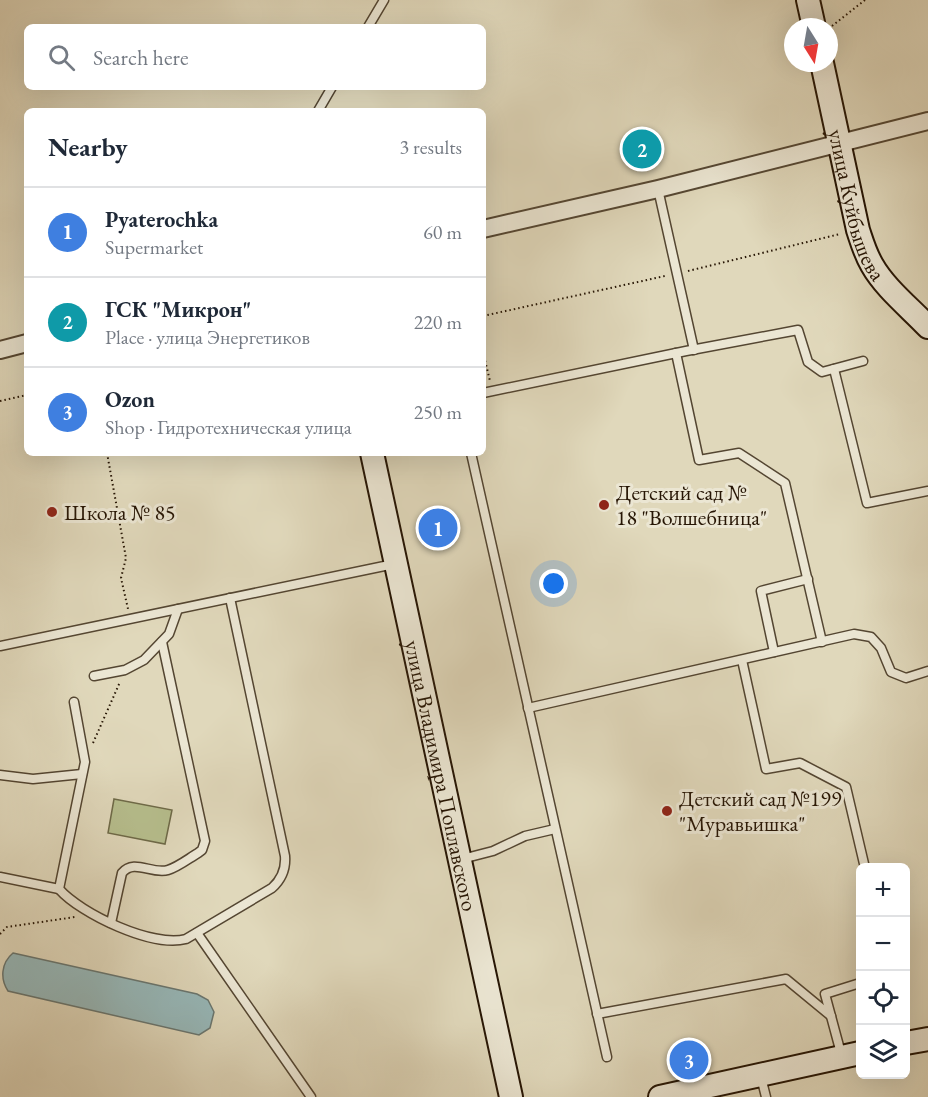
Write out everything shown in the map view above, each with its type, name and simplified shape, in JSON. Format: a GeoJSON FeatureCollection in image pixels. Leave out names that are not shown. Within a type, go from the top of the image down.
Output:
{"type":"FeatureCollection","features":[{"type":"Feature","properties":{"kind":"street"},"geometry":{"type":"LineString","coordinates":[[808,0],[812,18]]}},
{"type":"Feature","properties":{"kind":"street","name":"улица Куйбышева"},"geometry":{"type":"LineString","coordinates":[[824,72],[864,249],[883,281],[928,327]]}},
{"type":"Feature","properties":{"kind":"street"},"geometry":{"type":"LineString","coordinates":[[486,228],[658,189],[928,121]]}},
{"type":"Feature","properties":{"kind":"street"},"geometry":{"type":"LineString","coordinates":[[0,350],[24,344]]}},
{"type":"Feature","properties":{"kind":"street","name":"улица Владимира Поплавского"},"geometry":{"type":"LineString","coordinates":[[373,456],[512,1097]]}},
{"type":"Feature","properties":{"kind":"street"},"geometry":{"type":"LineString","coordinates":[[910,1043],[928,1039]]}},
{"type":"Feature","properties":{"kind":"street"},"geometry":{"type":"LineString","coordinates":[[660,1097],[851,1055]]}},
{"type":"Feature","properties":{"kind":"lane"},"geometry":{"type":"LineString","coordinates":[[370,24],[384,0]]}},
{"type":"Feature","properties":{"kind":"lane"},"geometry":{"type":"LineString","coordinates":[[320,108],[330,90]]}},
{"type":"Feature","properties":{"kind":"lane"},"geometry":{"type":"LineString","coordinates":[[658,189],[694,350]]}},
{"type":"Feature","properties":{"kind":"lane"},"geometry":{"type":"LineString","coordinates":[[488,392],[798,330],[808,362],[822,372],[862,361]]}},
{"type":"Feature","properties":{"kind":"lane"},"geometry":{"type":"LineString","coordinates":[[676,353],[699,460],[739,453],[785,483],[822,642]]}},
{"type":"Feature","properties":{"kind":"lane"},"geometry":{"type":"LineString","coordinates":[[834,369],[867,503],[928,491]]}},
{"type":"Feature","properties":{"kind":"lane"},"geometry":{"type":"LineString","coordinates":[[472,456],[607,1057]]}},
{"type":"Feature","properties":{"kind":"lane"},"geometry":{"type":"LineString","coordinates":[[0,646],[397,563]]}},
{"type":"Feature","properties":{"kind":"lane"},"geometry":{"type":"LineString","coordinates":[[774,652],[761,591],[808,579]]}},
{"type":"Feature","properties":{"kind":"lane"},"geometry":{"type":"LineString","coordinates":[[0,877],[58,889],[67,898],[93,914],[125,930],[165,941],[180,941],[272,888],[282,876],[285,869],[285,856],[231,598]]}},
{"type":"Feature","properties":{"kind":"lane"},"geometry":{"type":"LineString","coordinates":[[94,676],[125,670],[144,660],[172,628],[178,609]]}},
{"type":"Feature","properties":{"kind":"lane"},"geometry":{"type":"LineString","coordinates":[[528,708],[854,634],[871,637],[881,648],[891,672],[906,678],[928,671]]}},
{"type":"Feature","properties":{"kind":"lane"},"geometry":{"type":"LineString","coordinates":[[111,923],[122,873],[126,868],[134,866],[158,871],[168,870],[198,853],[205,841],[162,642]]}},
{"type":"Feature","properties":{"kind":"lane"},"geometry":{"type":"LineString","coordinates":[[742,660],[766,769],[800,763],[846,787],[865,863]]}},
{"type":"Feature","properties":{"kind":"lane"},"geometry":{"type":"LineString","coordinates":[[58,889],[85,762],[74,702]]}},
{"type":"Feature","properties":{"kind":"lane"},"geometry":{"type":"LineString","coordinates":[[0,775],[33,779],[82,774]]}},
{"type":"Feature","properties":{"kind":"lane"},"geometry":{"type":"LineString","coordinates":[[460,859],[493,851],[525,836],[555,829]]}},
{"type":"Feature","properties":{"kind":"lane"},"geometry":{"type":"LineString","coordinates":[[197,933],[311,1097]]}},
{"type":"Feature","properties":{"kind":"lane"},"geometry":{"type":"LineString","coordinates":[[597,1014],[786,979],[831,1016]]}},
{"type":"Feature","properties":{"kind":"lane"},"geometry":{"type":"LineString","coordinates":[[851,1055],[831,1016],[825,994],[856,985]]}},
{"type":"Feature","properties":{"kind":"lane"},"geometry":{"type":"LineString","coordinates":[[761,1075],[766,1097]]}},
{"type":"Feature","properties":{"kind":"path"},"geometry":{"type":"LineString","coordinates":[[838,21],[865,0]]}},
{"type":"Feature","properties":{"kind":"path"},"geometry":{"type":"LineString","coordinates":[[486,376],[488,392]]}},
{"type":"Feature","properties":{"kind":"path"},"geometry":{"type":"LineString","coordinates":[[0,401],[24,396]]}},
{"type":"Feature","properties":{"kind":"path"},"geometry":{"type":"LineString","coordinates":[[108,456],[126,558],[121,578],[130,618]]}},
{"type":"Feature","properties":{"kind":"path"},"geometry":{"type":"LineString","coordinates":[[85,762],[125,670]]}},
{"type":"Feature","properties":{"kind":"path"},"geometry":{"type":"LineString","coordinates":[[0,934],[7,927],[93,914]]}},
{"type":"Feature","properties":{"kind":"green space"},"geometry":{"type":"Polygon","coordinates":[[[114,799],[172,810],[165,844],[108,833],[114,799]]]}},
{"type":"Feature","properties":{"kind":"water"},"geometry":{"type":"Polygon","coordinates":[[[13,953],[197,994],[208,1000],[214,1012],[210,1028],[199,1035],[8,991],[3,971],[6,961],[13,953]]]}},
{"type":"Feature","properties":{"kind":"place","name":"ГСК \"Микрон\""},"geometry":{"type":"Point","coordinates":[642,149]}},
{"type":"Feature","properties":{"kind":"place","name":"Детский сад № 18 \"Волшебница\""},"geometry":{"type":"Point","coordinates":[604,505]}},
{"type":"Feature","properties":{"kind":"place","name":"Школа № 85"},"geometry":{"type":"Point","coordinates":[52,512]}},
{"type":"Feature","properties":{"kind":"place","name":"Pyaterochka"},"geometry":{"type":"Point","coordinates":[438,528]}},
{"type":"Feature","properties":{"kind":"place","name":"Детский сад №199 \"Муравьишка\""},"geometry":{"type":"Point","coordinates":[667,811]}},
{"type":"Feature","properties":{"kind":"place","name":"Ozon"},"geometry":{"type":"Point","coordinates":[689,1060]}}]}
